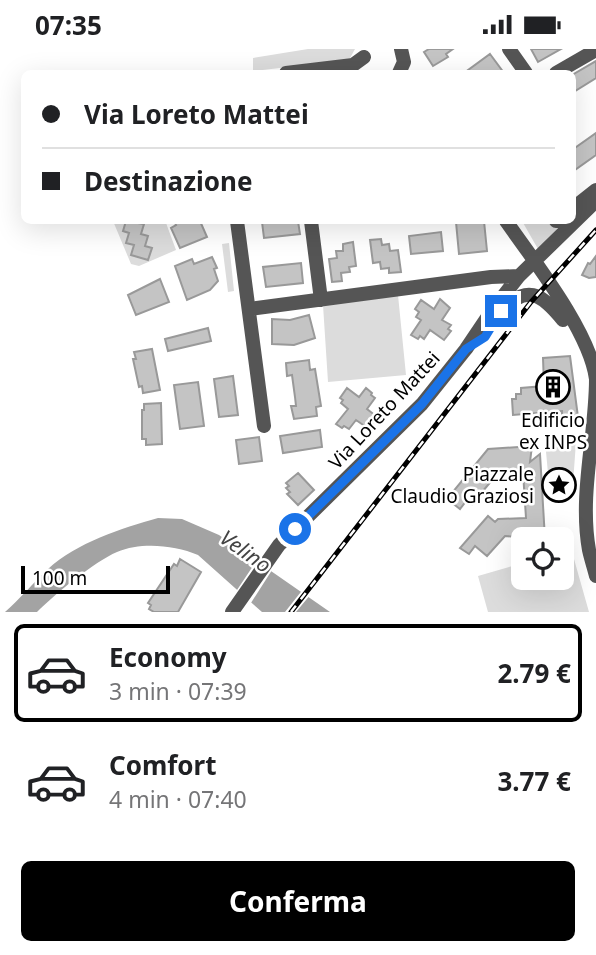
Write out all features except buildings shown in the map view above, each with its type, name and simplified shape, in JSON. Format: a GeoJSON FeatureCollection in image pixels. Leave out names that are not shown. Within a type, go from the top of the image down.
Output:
{"type":"FeatureCollection","features":[{"type":"Feature","properties":{"kind":"street"},"geometry":{"type":"LineString","coordinates":[[509,49],[524,70]]}},
{"type":"Feature","properties":{"kind":"street"},"geometry":{"type":"LineString","coordinates":[[312,70],[354,65],[367,51]]}},
{"type":"Feature","properties":{"kind":"street"},"geometry":{"type":"LineString","coordinates":[[367,51],[365,64],[368,70]]}},
{"type":"Feature","properties":{"kind":"street"},"geometry":{"type":"LineString","coordinates":[[561,70],[596,51]]}},
{"type":"Feature","properties":{"kind":"street"},"geometry":{"type":"LineString","coordinates":[[576,206],[596,190]]}},
{"type":"Feature","properties":{"kind":"street","name":"Via Loreto Mattei"},"geometry":{"type":"LineString","coordinates":[[576,220],[596,201]]}},
{"type":"Feature","properties":{"kind":"street"},"geometry":{"type":"LineString","coordinates":[[237,224],[264,426]]}},
{"type":"Feature","properties":{"kind":"street"},"geometry":{"type":"LineString","coordinates":[[311,224],[321,300]]}},
{"type":"Feature","properties":{"kind":"street"},"geometry":{"type":"LineString","coordinates":[[508,224],[592,345],[596,415],[587,528],[596,576]]}},
{"type":"Feature","properties":{"kind":"street","name":"Via Loreto Mattei"},"geometry":{"type":"LineString","coordinates":[[235,609],[278,547],[422,404],[521,274],[572,224]]}},
{"type":"Feature","properties":{"kind":"street"},"geometry":{"type":"LineString","coordinates":[[250,309],[521,274]]}},
{"type":"Feature","properties":{"kind":"street"},"geometry":{"type":"LineString","coordinates":[[476,280],[489,284],[493,289],[493,309]]}},
{"type":"Feature","properties":{"kind":"street"},"geometry":{"type":"LineString","coordinates":[[466,349],[485,337],[501,311],[516,298],[529,294],[541,296],[563,319],[581,349],[590,375],[596,415]]}},
{"type":"Feature","properties":{"kind":"shaded area"},"geometry":{"type":"Polygon","coordinates":[[[308,49],[355,49],[349,60],[262,70],[253,70],[253,58],[308,49]]]}},
{"type":"Feature","properties":{"kind":"shaded area"},"geometry":{"type":"Polygon","coordinates":[[[114,224],[166,224],[176,250],[139,266],[131,264],[114,224]]]}},
{"type":"Feature","properties":{"kind":"shaded area"},"geometry":{"type":"Polygon","coordinates":[[[524,224],[553,224],[559,229],[538,249],[524,224]]]}},
{"type":"Feature","properties":{"kind":"shaded area"},"geometry":{"type":"Polygon","coordinates":[[[229,243],[234,291],[228,292],[222,244],[229,243]]]}},
{"type":"Feature","properties":{"kind":"shaded area"},"geometry":{"type":"Polygon","coordinates":[[[398,295],[406,375],[328,382],[323,305],[398,295]]]}},
{"type":"Feature","properties":{"kind":"shaded area"},"geometry":{"type":"Polygon","coordinates":[[[574,440],[573,483],[549,484],[545,441],[574,440]]]}},
{"type":"Feature","properties":{"kind":"shaded area"},"geometry":{"type":"Polygon","coordinates":[[[158,518],[182,519],[219,535],[330,612],[262,612],[198,555],[168,547],[147,546],[117,552],[97,563],[37,612],[5,612],[48,569],[72,551],[115,532],[158,518]]]}},
{"type":"Feature","properties":{"kind":"shaded area"},"geometry":{"type":"Polygon","coordinates":[[[574,559],[589,612],[488,612],[478,576],[511,566],[511,590],[574,590],[574,559]]]}},
{"type":"Feature","properties":{"kind":"pier"},"geometry":{"type":"Polygon","coordinates":[[[259,557],[274,567],[249,606],[235,593],[259,557]]]}},
{"type":"Feature","properties":{"kind":"pier"},"geometry":{"type":"Polygon","coordinates":[[[304,588],[311,594],[296,612],[285,612],[304,588]]]}},
{"type":"Feature","properties":{"kind":"railway"},"geometry":{"type":"LineString","coordinates":[[291,612],[531,302],[596,230]]}},
{"type":"Feature","properties":{"kind":"place","name":"Edificio ex INPS"},"geometry":{"type":"Point","coordinates":[553,387]}},
{"type":"Feature","properties":{"kind":"place","name":"Piazzale Claudio Graziosi"},"geometry":{"type":"Point","coordinates":[559,485]}},
{"type":"Feature","properties":{"kind":"route"},"geometry":{"type":"LineString","coordinates":[[295,529],[422,404],[466,349],[485,337],[501,311]]}},
{"type":"Feature","properties":{"kind":"water label","name":"Velino"},"geometry":{"type":"Point","coordinates":[246,551]}}]}
